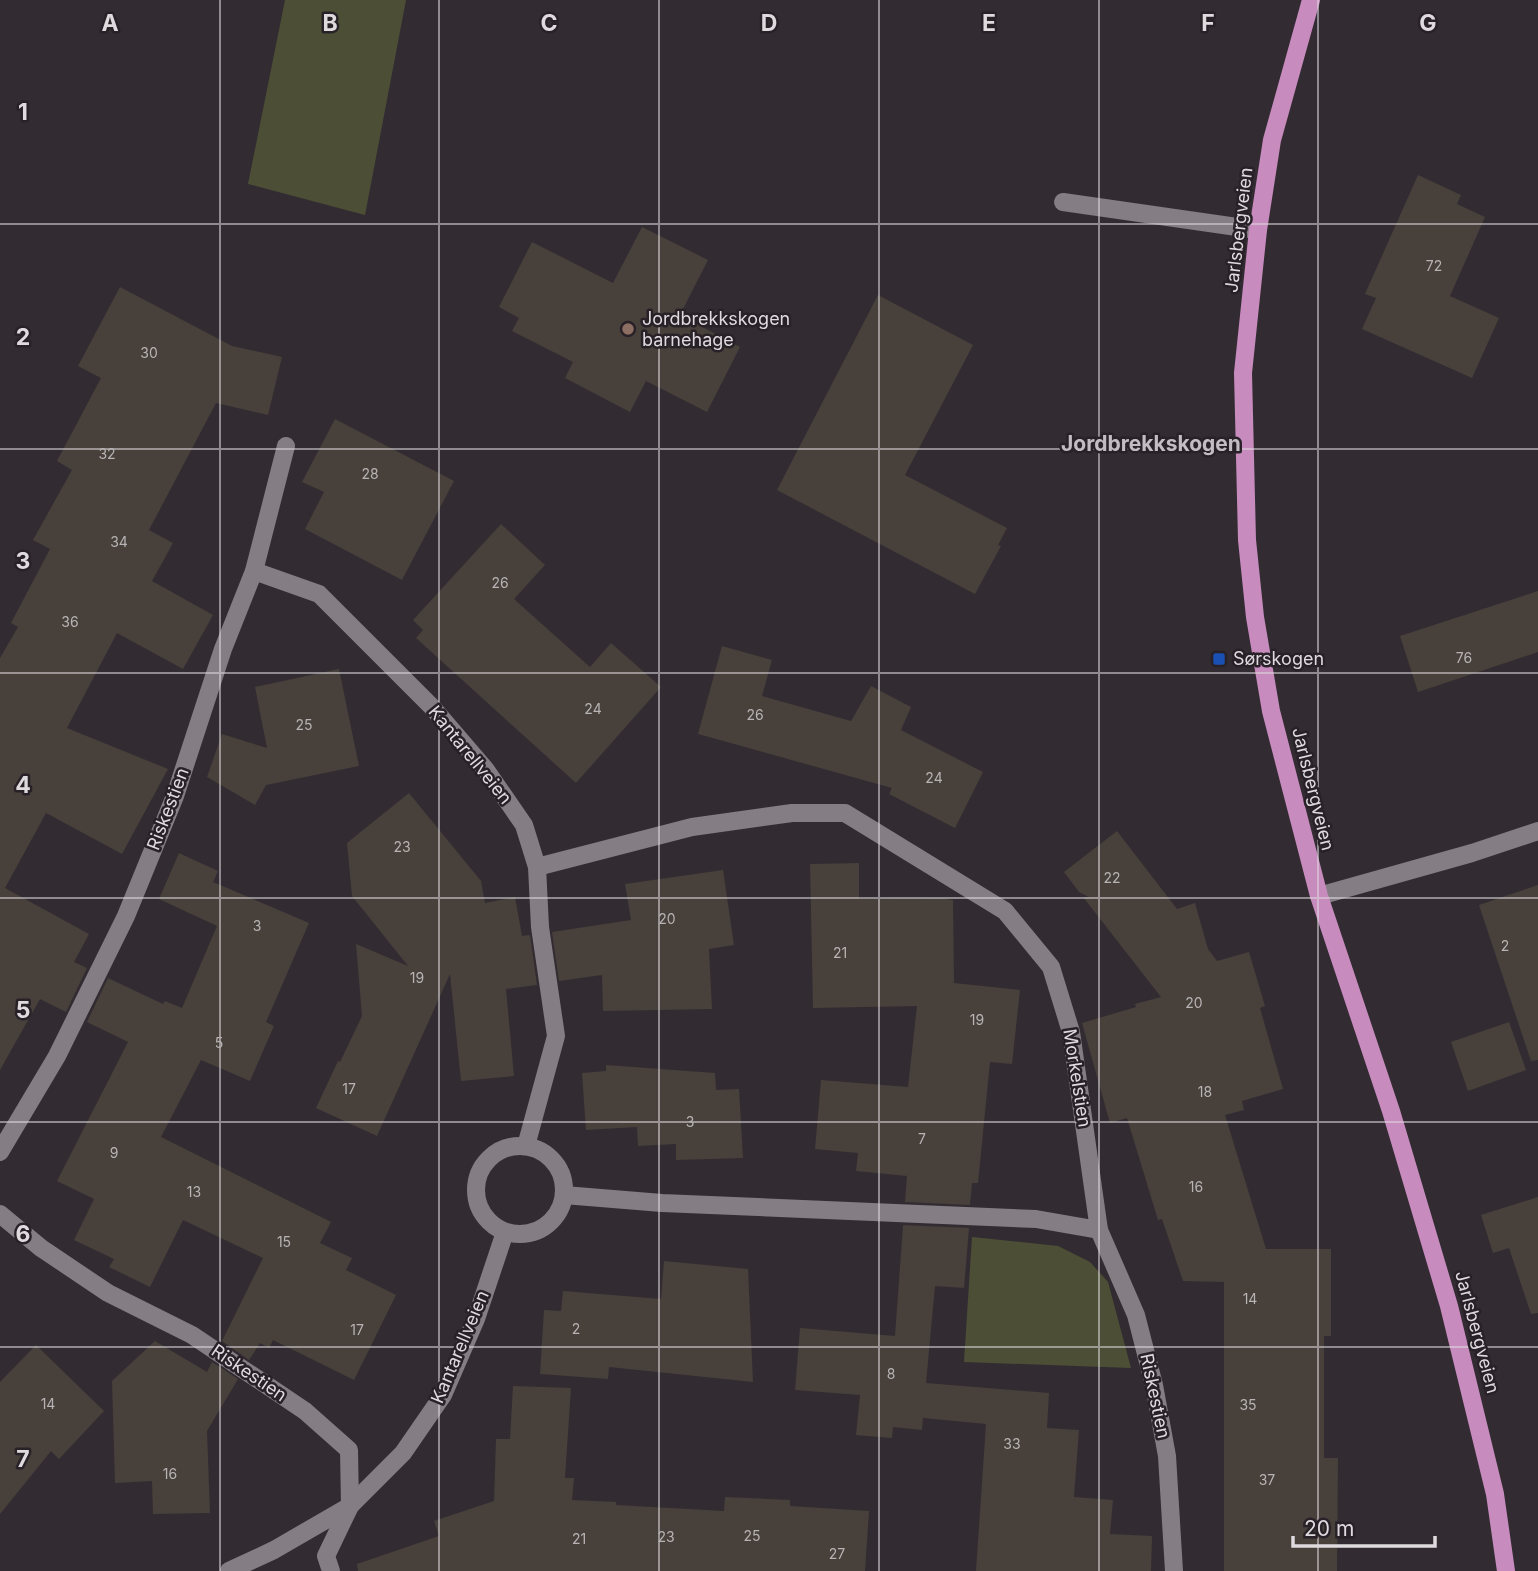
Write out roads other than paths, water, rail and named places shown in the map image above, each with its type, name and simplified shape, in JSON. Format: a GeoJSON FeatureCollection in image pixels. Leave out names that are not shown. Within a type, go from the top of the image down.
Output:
{"type":"FeatureCollection","features":[{"type":"Feature","properties":{"kind":"main road","name":"Jarlsbergveien"},"geometry":{"type":"LineString","coordinates":[[1311,0],[1272,141],[1258,230],[1243,373],[1247,540],[1264,675],[1319,896],[1391,1111],[1449,1306],[1495,1494],[1506,1571]]}},
{"type":"Feature","properties":{"kind":"street"},"geometry":{"type":"LineString","coordinates":[[1063,202],[1258,230]]}},
{"type":"Feature","properties":{"kind":"street","name":"Riskestien"},"geometry":{"type":"LineString","coordinates":[[0,1152],[57,1056],[126,916],[175,796],[222,649],[254,571],[286,446]]}},
{"type":"Feature","properties":{"kind":"street","name":"Kantarellveien"},"geometry":{"type":"LineString","coordinates":[[254,571],[319,594],[432,707],[486,770],[524,825],[537,867],[540,927],[556,1036],[526,1146]]}},
{"type":"Feature","properties":{"kind":"street","name":"Morkelstien"},"geometry":{"type":"LineString","coordinates":[[537,867],[692,827],[792,813],[845,813],[1005,911],[1051,967],[1071,1032],[1099,1230]]}},
{"type":"Feature","properties":{"kind":"street"},"geometry":{"type":"LineString","coordinates":[[1319,896],[1472,853],[1538,831]]}},
{"type":"Feature","properties":{"kind":"street"},"geometry":{"type":"LineString","coordinates":[[511,1146],[526,1146],[551,1157],[564,1181],[564,1195],[561,1208],[554,1219],[543,1228],[517,1235],[492,1225],[482,1214],[476,1201],[477,1179],[486,1160],[498,1151],[511,1146]]}},
{"type":"Feature","properties":{"kind":"street"},"geometry":{"type":"LineString","coordinates":[[564,1195],[662,1203],[1036,1220],[1099,1230]]}},
{"type":"Feature","properties":{"kind":"street","name":"Riskestien"},"geometry":{"type":"LineString","coordinates":[[0,1214],[41,1248],[108,1293],[192,1335],[305,1411],[349,1450],[350,1506],[326,1556],[331,1571]]}},
{"type":"Feature","properties":{"kind":"street","name":"Riskestien"},"geometry":{"type":"LineString","coordinates":[[1099,1230],[1136,1315],[1154,1385],[1167,1456],[1174,1571]]}},
{"type":"Feature","properties":{"kind":"street","name":"Kantarellveien"},"geometry":{"type":"LineString","coordinates":[[229,1571],[274,1550],[350,1506],[403,1453],[443,1395],[476,1319],[505,1232]]}},
{"type":"Feature","properties":{"kind":"place","name":"Jordbrekkskogen barnehage"},"geometry":{"type":"Point","coordinates":[628,329]}},
{"type":"Feature","properties":{"kind":"place","name":"Sørskogen"},"geometry":{"type":"Point","coordinates":[1219,659]}},
{"type":"Feature","properties":{"kind":"district","name":"Jordbrekkskogen"},"geometry":{"type":"Point","coordinates":[1151,444]}}]}
